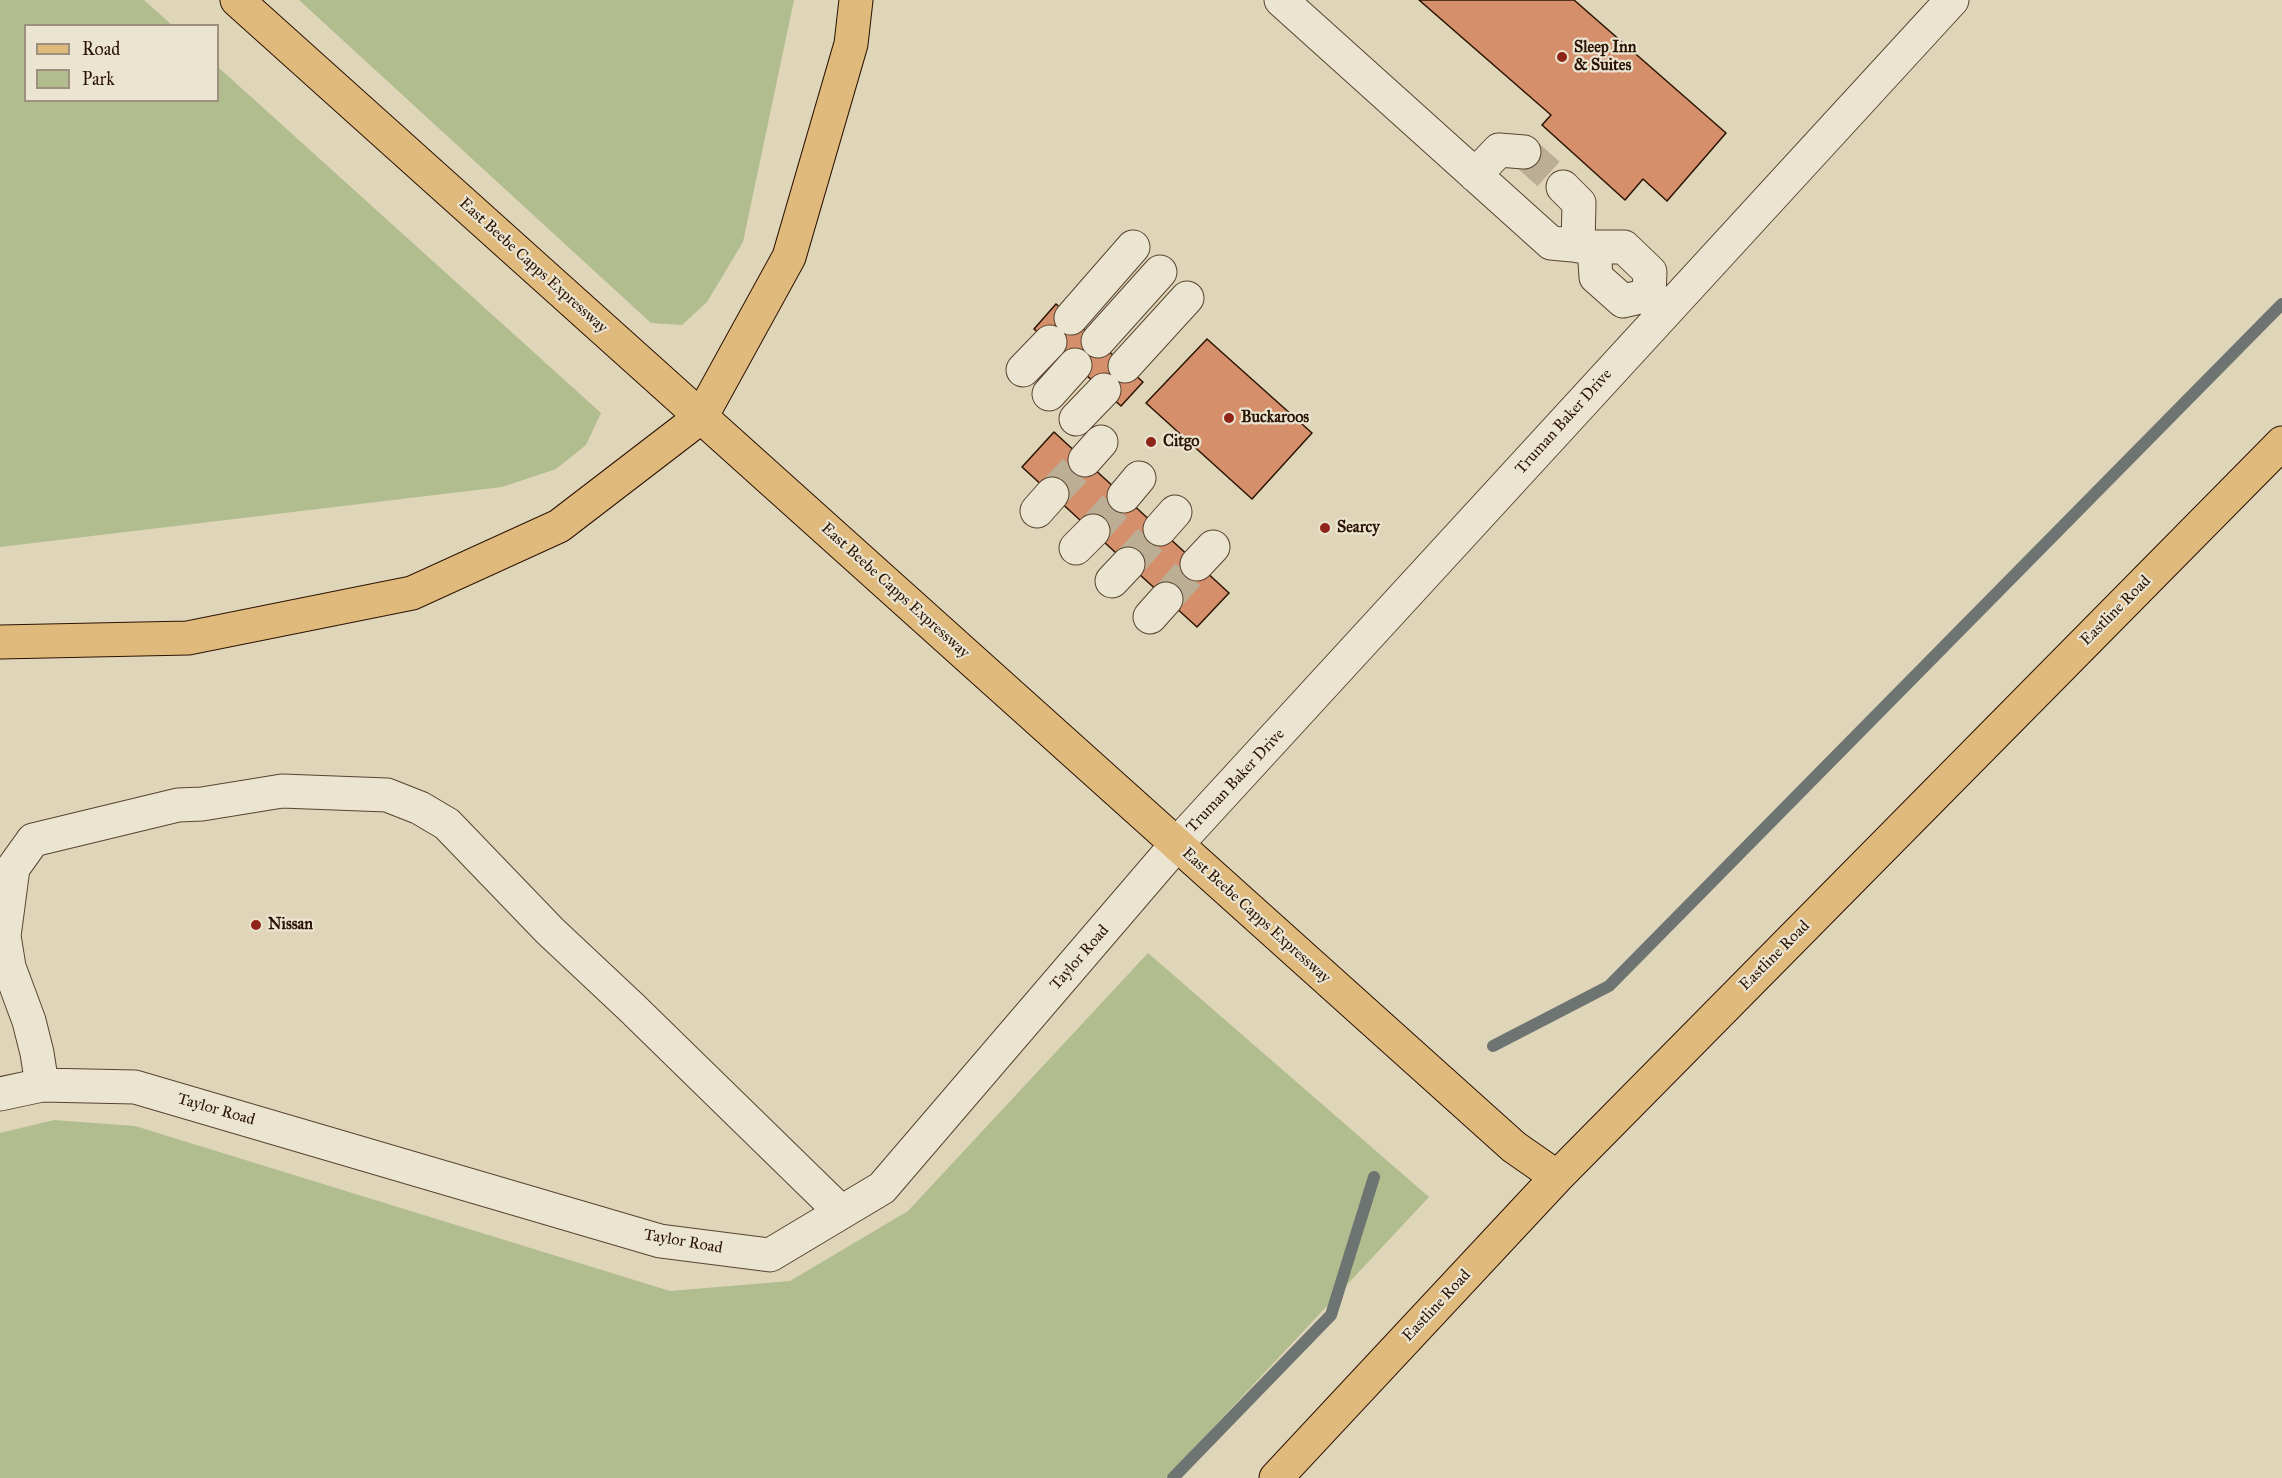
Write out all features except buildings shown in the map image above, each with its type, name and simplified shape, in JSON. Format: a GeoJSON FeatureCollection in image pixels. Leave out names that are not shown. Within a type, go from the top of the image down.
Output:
{"type":"FeatureCollection","features":[{"type":"Feature","properties":{"kind":"main road","name":"East Beebe Capps Expressway"},"geometry":{"type":"LineString","coordinates":[[237,0],[1514,1147],[1557,1177]]}},
{"type":"Feature","properties":{"kind":"main road"},"geometry":{"type":"LineString","coordinates":[[0,642],[188,638],[412,593],[559,526],[701,417],[789,257],[851,44],[855,0]]}},
{"type":"Feature","properties":{"kind":"main road","name":"Eastline Road"},"geometry":{"type":"LineString","coordinates":[[1276,1478],[1557,1177],[2282,443]]}},
{"type":"Feature","properties":{"kind":"street"},"geometry":{"type":"LineString","coordinates":[[1281,0],[1551,243],[1586,247],[1624,247],[1650,272],[1658,303]]}},
{"type":"Feature","properties":{"kind":"street","name":"Truman Baker Drive"},"geometry":{"type":"LineString","coordinates":[[1176,845],[1658,303],[1952,0]]}},
{"type":"Feature","properties":{"kind":"street"},"geometry":{"type":"LineString","coordinates":[[1475,175],[1499,150],[1524,152]]}},
{"type":"Feature","properties":{"kind":"street"},"geometry":{"type":"LineString","coordinates":[[1563,187],[1579,203],[1586,247]]}},
{"type":"Feature","properties":{"kind":"street"},"geometry":{"type":"LineString","coordinates":[[1071,318],[1134,248]]}},
{"type":"Feature","properties":{"kind":"street"},"geometry":{"type":"LineString","coordinates":[[1098,341],[1160,272]]}},
{"type":"Feature","properties":{"kind":"street"},"geometry":{"type":"LineString","coordinates":[[1125,366],[1187,298]]}},
{"type":"Feature","properties":{"kind":"street"},"geometry":{"type":"LineString","coordinates":[[1023,370],[1050,342]]}},
{"type":"Feature","properties":{"kind":"street"},"geometry":{"type":"LineString","coordinates":[[1049,394],[1075,365]]}},
{"type":"Feature","properties":{"kind":"street"},"geometry":{"type":"LineString","coordinates":[[1076,419],[1104,390]]}},
{"type":"Feature","properties":{"kind":"street"},"geometry":{"type":"LineString","coordinates":[[42,1085],[29,1021],[9,967],[4,936],[13,868],[33,840],[178,805],[202,804],[282,791],[387,795],[420,808],[447,824],[550,932],[632,1007],[841,1212]]}},
{"type":"Feature","properties":{"kind":"street","name":"Taylor Road"},"geometry":{"type":"LineString","coordinates":[[0,1094],[42,1085],[135,1087],[660,1241],[770,1255],[882,1188],[1176,845]]}},
{"type":"Feature","properties":{"kind":"green space"},"geometry":{"type":"Polygon","coordinates":[[[0,0],[144,0],[171,24],[24,24],[24,102],[219,102],[219,68],[601,413],[586,445],[556,469],[502,487],[0,547],[0,0]]]}},
{"type":"Feature","properties":{"kind":"green space"},"geometry":{"type":"Polygon","coordinates":[[[299,0],[794,0],[743,242],[707,302],[682,325],[651,323],[299,0]]]}},
{"type":"Feature","properties":{"kind":"green space"},"geometry":{"type":"Polygon","coordinates":[[[1148,953],[1429,1197],[1166,1478],[0,1478],[0,1133],[54,1120],[135,1126],[670,1291],[790,1281],[908,1211],[1148,953]]]}},
{"type":"Feature","properties":{"kind":"waterway"},"geometry":{"type":"LineString","coordinates":[[1493,1046],[1609,986],[2282,304]]}},
{"type":"Feature","properties":{"kind":"waterway"},"geometry":{"type":"LineString","coordinates":[[1173,1478],[1331,1315],[1374,1177]]}},
{"type":"Feature","properties":{"kind":"tunnel"},"geometry":{"type":"LineString","coordinates":[[1524,152],[1563,187]]}},
{"type":"Feature","properties":{"kind":"tunnel"},"geometry":{"type":"LineString","coordinates":[[1052,494],[1085,460]]}},
{"type":"Feature","properties":{"kind":"tunnel"},"geometry":{"type":"LineString","coordinates":[[1093,531],[1124,496]]}},
{"type":"Feature","properties":{"kind":"tunnel"},"geometry":{"type":"LineString","coordinates":[[1128,564],[1160,529]]}},
{"type":"Feature","properties":{"kind":"tunnel"},"geometry":{"type":"LineString","coordinates":[[1166,599],[1197,564]]}},
{"type":"Feature","properties":{"kind":"place","name":"Sleep Inn & Suites"},"geometry":{"type":"Point","coordinates":[1562,57]}},
{"type":"Feature","properties":{"kind":"place","name":"Buckaroos"},"geometry":{"type":"Point","coordinates":[1229,418]}},
{"type":"Feature","properties":{"kind":"place","name":"Citgo"},"geometry":{"type":"Point","coordinates":[1151,442]}},
{"type":"Feature","properties":{"kind":"place","name":"Searcy"},"geometry":{"type":"Point","coordinates":[1325,528]}},
{"type":"Feature","properties":{"kind":"place","name":"Nissan"},"geometry":{"type":"Point","coordinates":[256,925]}}]}
